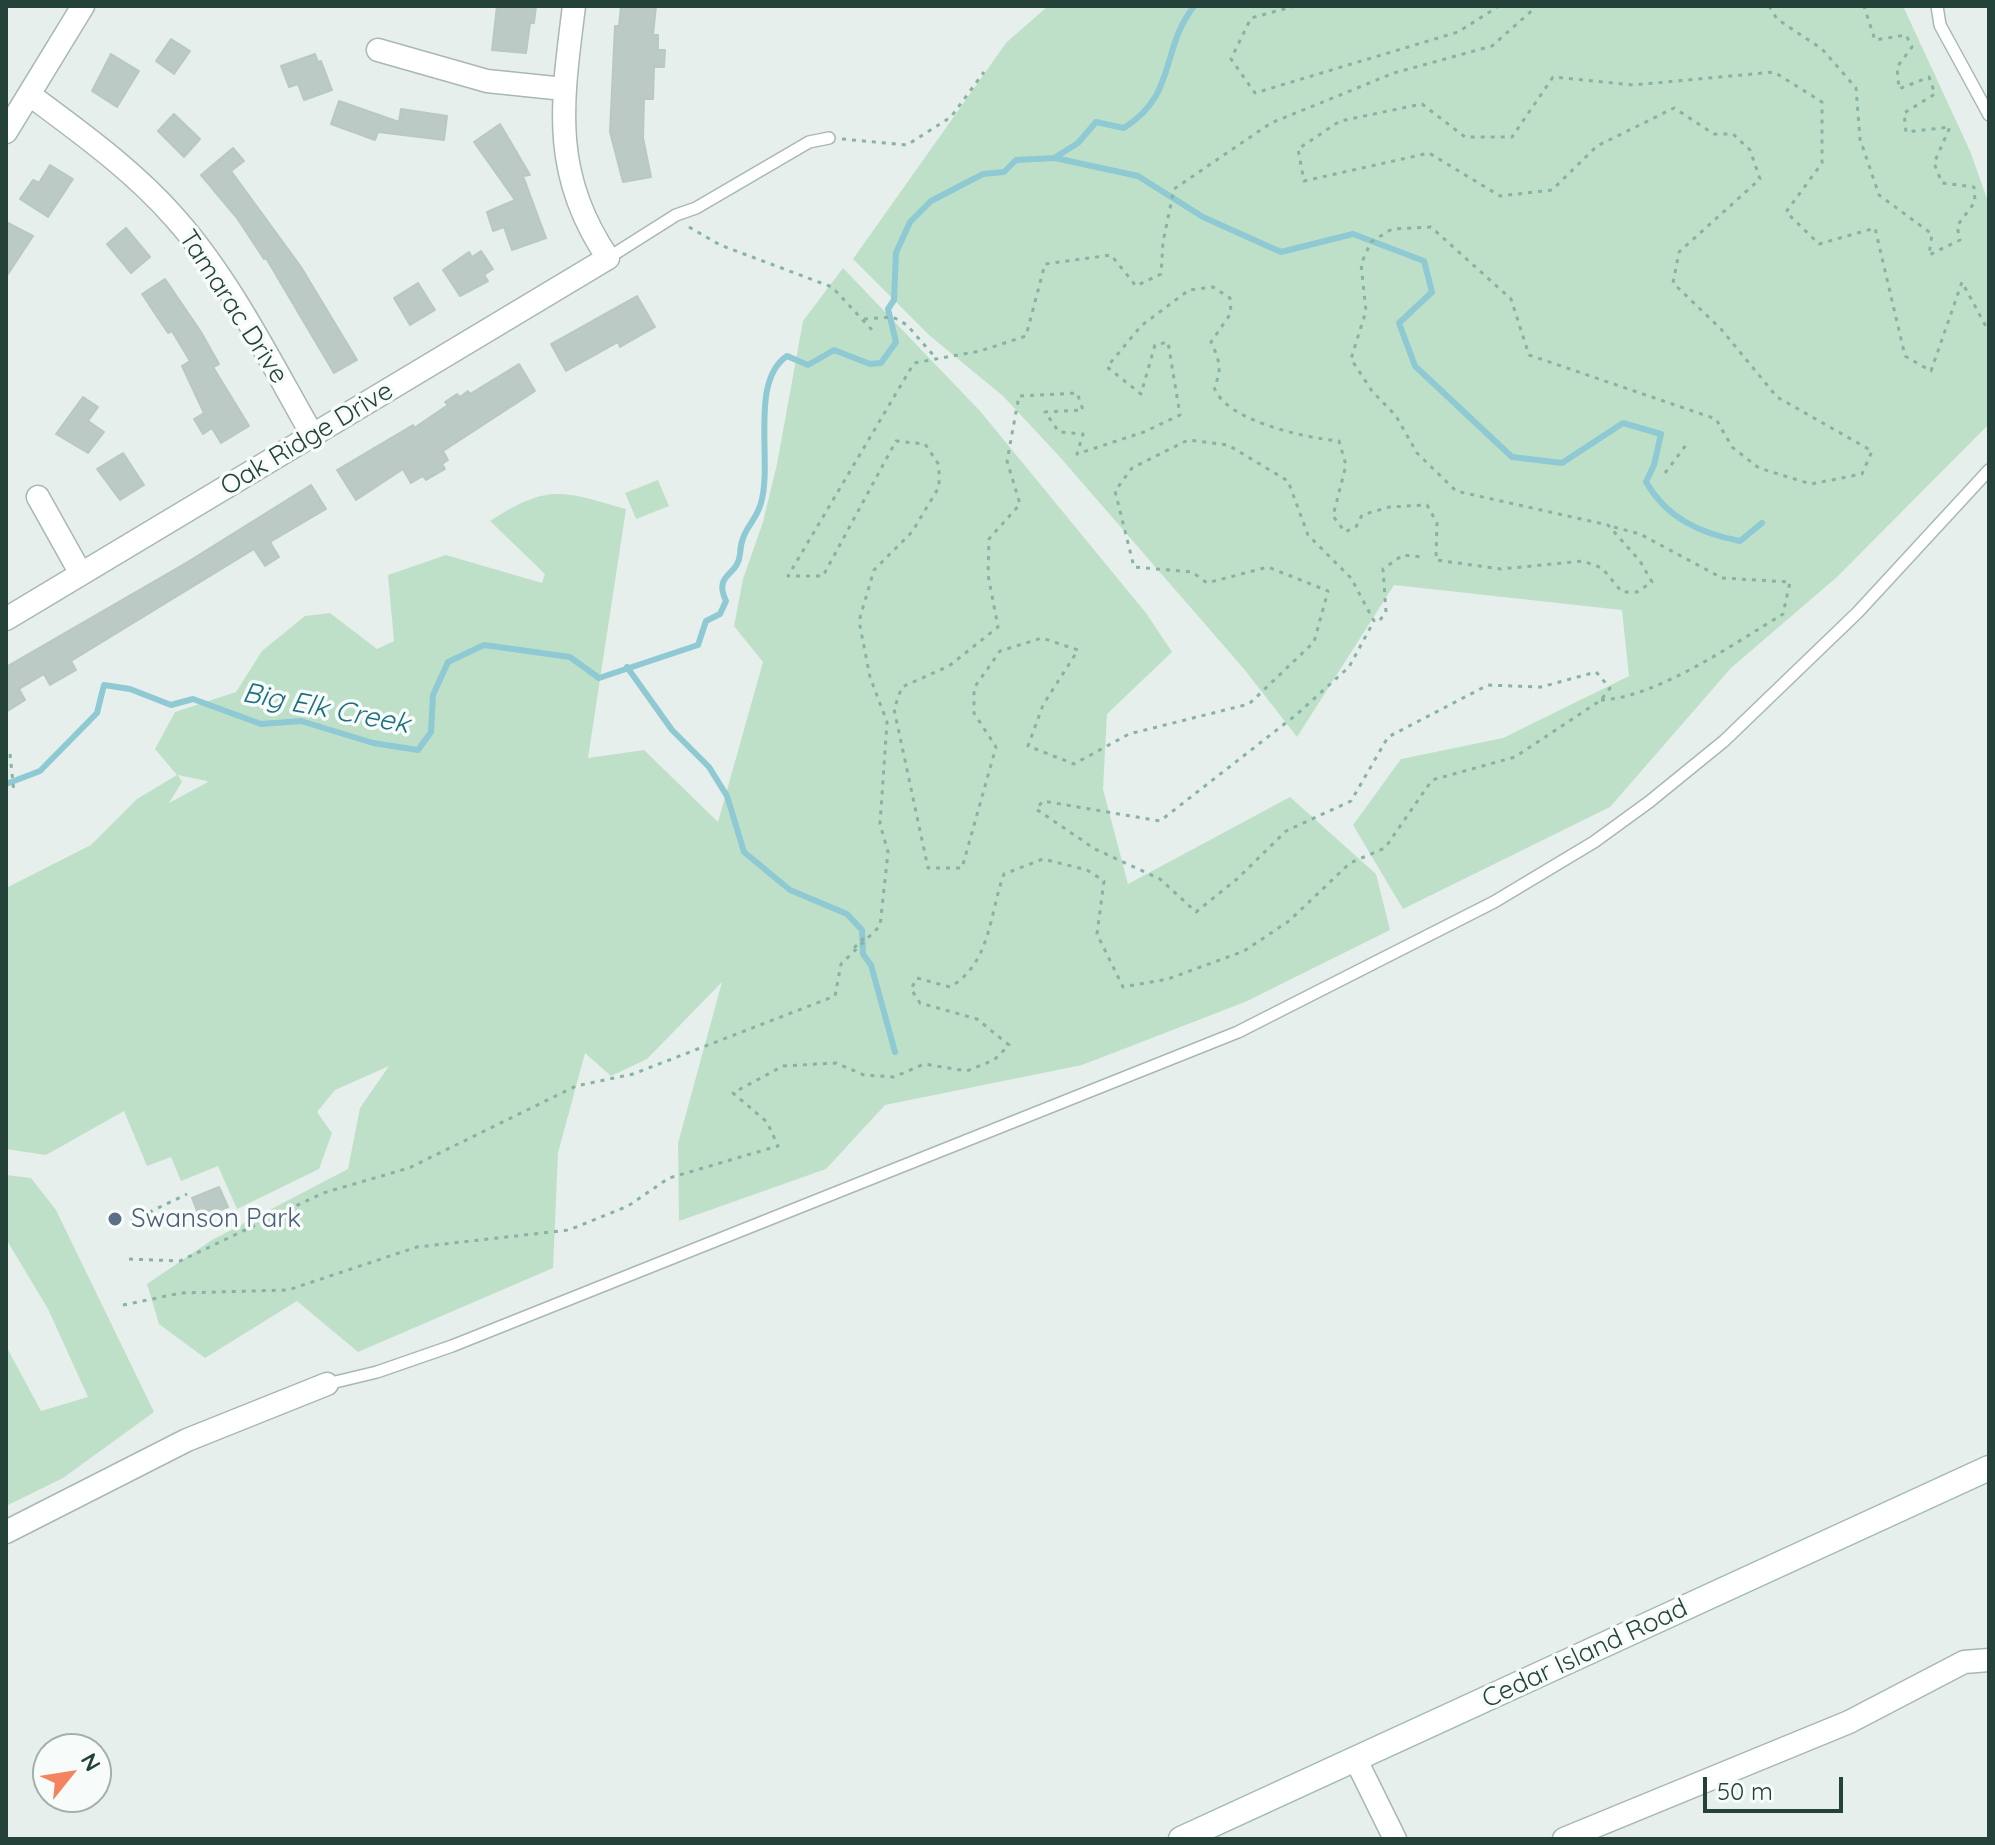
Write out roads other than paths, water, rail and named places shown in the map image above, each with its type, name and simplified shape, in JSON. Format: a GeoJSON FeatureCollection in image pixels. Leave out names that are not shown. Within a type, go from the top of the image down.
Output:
{"type":"FeatureCollection","features":[{"type":"Feature","properties":{"kind":"street"},"geometry":{"type":"LineString","coordinates":[[6,132],[83,6]]}},
{"type":"Feature","properties":{"kind":"street"},"geometry":{"type":"LineString","coordinates":[[574,6],[562,135],[569,174],[588,225],[608,258]]}},
{"type":"Feature","properties":{"kind":"street"},"geometry":{"type":"LineString","coordinates":[[378,50],[487,81],[564,89]]}},
{"type":"Feature","properties":{"kind":"street","name":"Tamarac Drive"},"geometry":{"type":"LineString","coordinates":[[30,95],[111,156],[175,218],[221,279],[313,436]]}},
{"type":"Feature","properties":{"kind":"street","name":"Oak Ridge Drive"},"geometry":{"type":"LineString","coordinates":[[6,619],[608,258]]}},
{"type":"Feature","properties":{"kind":"street"},"geometry":{"type":"LineString","coordinates":[[38,497],[81,574]]}},
{"type":"Feature","properties":{"kind":"street"},"geometry":{"type":"LineString","coordinates":[[6,1532],[187,1440],[327,1384]]}},
{"type":"Feature","properties":{"kind":"street","name":"Cedar Island Road"},"geometry":{"type":"LineString","coordinates":[[1181,1839],[1989,1468]]}},
{"type":"Feature","properties":{"kind":"street"},"geometry":{"type":"LineString","coordinates":[[1564,1839],[1849,1722],[1964,1662],[1989,1660]]}},
{"type":"Feature","properties":{"kind":"street"},"geometry":{"type":"LineString","coordinates":[[1356,1760],[1395,1839]]}},
{"type":"Feature","properties":{"kind":"lane"},"geometry":{"type":"LineString","coordinates":[[1937,6],[1940,25],[1989,115]]}},
{"type":"Feature","properties":{"kind":"lane"},"geometry":{"type":"LineString","coordinates":[[608,258],[676,215],[696,208],[809,142],[829,138]]}},
{"type":"Feature","properties":{"kind":"lane"},"geometry":{"type":"LineString","coordinates":[[327,1384],[377,1372],[452,1346],[1238,1032],[1494,902],[1594,842],[1724,741],[1858,612],[1989,470]]}},
{"type":"Feature","properties":{"kind":"waterway","name":"Big Elk Creek"},"geometry":{"type":"LineString","coordinates":[[6,784],[40,771],[97,713],[104,685],[130,689],[171,705],[193,699],[261,724],[301,721],[373,743],[418,750],[431,732],[433,695],[448,662],[484,645],[570,657],[599,678],[698,645],[706,621],[720,614],[726,601],[722,585],[738,561],[743,538],[761,503],[765,466],[765,403],[775,368],[787,356],[808,365],[834,350],[870,364],[881,363],[896,342],[888,309],[894,300],[896,253],[910,222],[931,201],[983,174],[1004,172],[1016,160],[1054,158],[1078,143],[1096,122],[1124,128],[1153,101],[1183,23],[1194,6]]}},
{"type":"Feature","properties":{"kind":"waterway"},"geometry":{"type":"LineString","coordinates":[[1055,158],[1138,176],[1203,217],[1281,252],[1353,234],[1424,261],[1432,292],[1399,323],[1415,366],[1512,457],[1562,463],[1623,423],[1661,434],[1654,465],[1646,482],[1654,495],[1674,514],[1698,528],[1740,541],[1762,523]]}},
{"type":"Feature","properties":{"kind":"waterway"},"geometry":{"type":"LineString","coordinates":[[627,667],[672,730],[709,767],[727,796],[744,852],[790,890],[847,914],[862,930],[863,954],[871,965],[895,1052]]}},
{"type":"Feature","properties":{"kind":"place","name":"Swanson Park"},"geometry":{"type":"Point","coordinates":[115,1219]}}]}
